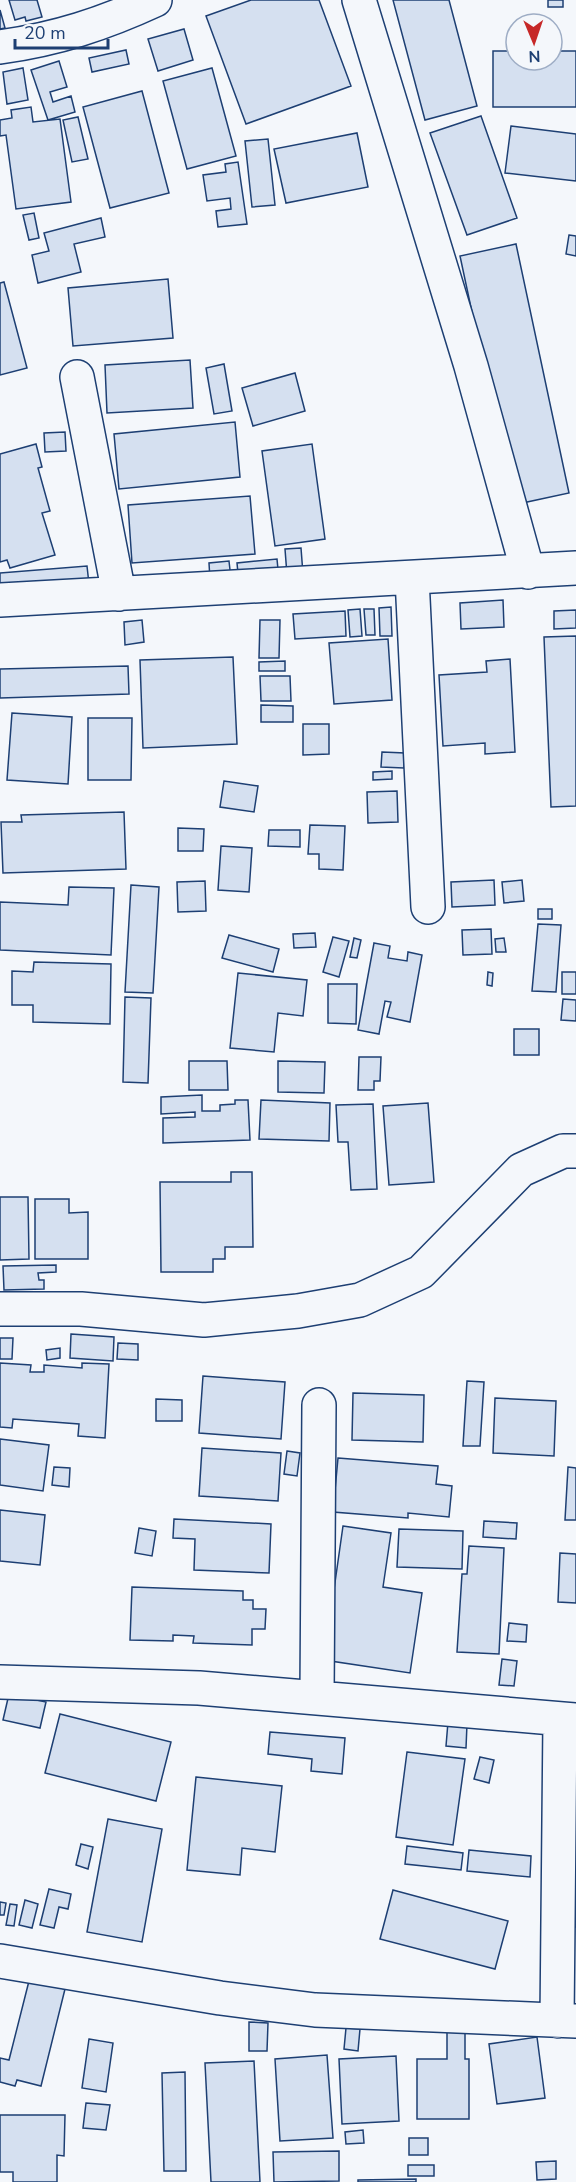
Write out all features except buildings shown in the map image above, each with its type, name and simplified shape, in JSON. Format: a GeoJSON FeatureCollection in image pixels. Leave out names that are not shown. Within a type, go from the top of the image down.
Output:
{"type":"FeatureCollection","features":[{"type":"Feature","properties":{"kind":"street"},"geometry":{"type":"LineString","coordinates":[[0,47],[48,40],[109,21],[155,0]]}},
{"type":"Feature","properties":{"kind":"street"},"geometry":{"type":"LineString","coordinates":[[359,0],[471,366],[528,572]]}},
{"type":"Feature","properties":{"kind":"street"},"geometry":{"type":"LineString","coordinates":[[77,377],[119,594]]}},
{"type":"Feature","properties":{"kind":"street"},"geometry":{"type":"LineString","coordinates":[[0,600],[576,568]]}},
{"type":"Feature","properties":{"kind":"street"},"geometry":{"type":"LineString","coordinates":[[412,578],[428,907]]}},
{"type":"Feature","properties":{"kind":"street"},"geometry":{"type":"LineString","coordinates":[[0,1309],[81,1309],[204,1320],[298,1311],[360,1300],[421,1272],[521,1170],[563,1151],[576,1151]]}},
{"type":"Feature","properties":{"kind":"street"},"geometry":{"type":"LineString","coordinates":[[317,1696],[319,1405]]}},
{"type":"Feature","properties":{"kind":"street"},"geometry":{"type":"LineString","coordinates":[[0,1683],[199,1688],[317,1696],[568,1720],[566,2021],[315,2010],[220,1998],[0,1961]]}}]}
